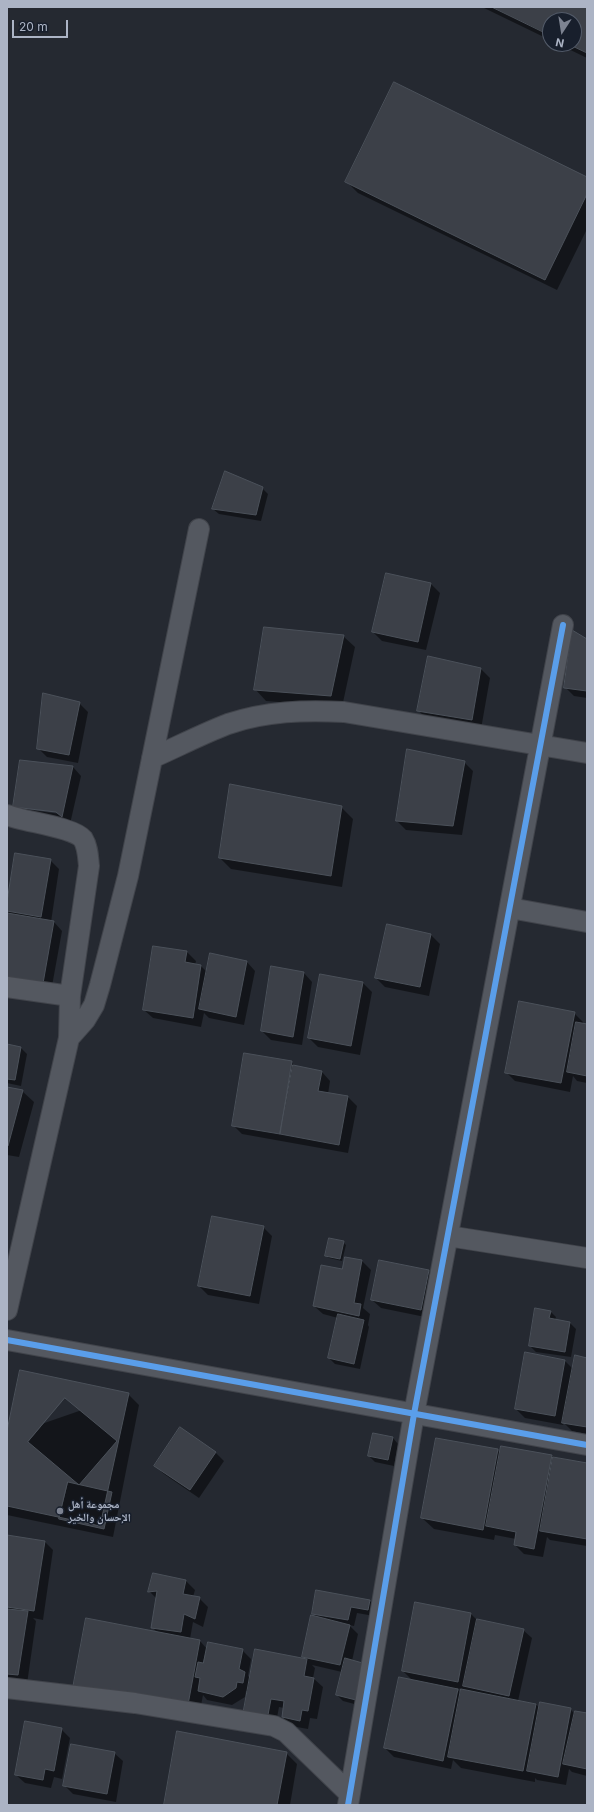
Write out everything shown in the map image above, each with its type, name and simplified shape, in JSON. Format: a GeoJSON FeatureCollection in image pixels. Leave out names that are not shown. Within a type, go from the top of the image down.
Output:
{"type":"FeatureCollection","features":[{"type":"Feature","properties":{"kind":"street"},"geometry":{"type":"LineString","coordinates":[[69,1038],[85,1020],[94,1005],[128,876],[199,530]]}},
{"type":"Feature","properties":{"kind":"street"},"geometry":{"type":"LineString","coordinates":[[349,1799],[414,1414],[510,908],[539,744],[563,625]]}},
{"type":"Feature","properties":{"kind":"street"},"geometry":{"type":"LineString","coordinates":[[152,758],[229,724],[269,714],[310,710],[344,712],[587,753]]}},
{"type":"Feature","properties":{"kind":"street"},"geometry":{"type":"LineString","coordinates":[[7,815],[70,831],[82,839],[88,850],[89,866],[70,996],[69,1038],[7,1310]]}},
{"type":"Feature","properties":{"kind":"street"},"geometry":{"type":"LineString","coordinates":[[510,908],[587,922]]}},
{"type":"Feature","properties":{"kind":"street"},"geometry":{"type":"LineString","coordinates":[[7,987],[70,996]]}},
{"type":"Feature","properties":{"kind":"street"},"geometry":{"type":"LineString","coordinates":[[448,1236],[587,1258]]}},
{"type":"Feature","properties":{"kind":"street"},"geometry":{"type":"LineString","coordinates":[[7,1340],[587,1444]]}},
{"type":"Feature","properties":{"kind":"street"},"geometry":{"type":"LineString","coordinates":[[7,1688],[136,1703],[274,1726],[286,1732],[349,1799]]}},
{"type":"Feature","properties":{"kind":"building"},"geometry":{"type":"Polygon","coordinates":[[[492,7],[587,7],[587,53],[582,51],[582,12],[542,12],[542,31],[492,7]]]}},
{"type":"Feature","properties":{"kind":"building"},"geometry":{"type":"Polygon","coordinates":[[[394,82],[587,177],[587,194],[545,280],[345,182],[394,82]]]}},
{"type":"Feature","properties":{"kind":"building"},"geometry":{"type":"Polygon","coordinates":[[[225,471],[263,487],[256,515],[212,509],[225,471]]]}},
{"type":"Feature","properties":{"kind":"building"},"geometry":{"type":"Polygon","coordinates":[[[386,573],[431,583],[418,642],[372,632],[386,573]]]}},
{"type":"Feature","properties":{"kind":"building"},"geometry":{"type":"Polygon","coordinates":[[[264,627],[344,635],[331,696],[254,690],[264,627]]]}},
{"type":"Feature","properties":{"kind":"building"},"geometry":{"type":"Polygon","coordinates":[[[572,630],[587,639],[587,691],[564,688],[572,630]]]}},
{"type":"Feature","properties":{"kind":"building"},"geometry":{"type":"Polygon","coordinates":[[[428,656],[481,668],[472,720],[417,711],[428,656]]]}},
{"type":"Feature","properties":{"kind":"building"},"geometry":{"type":"Polygon","coordinates":[[[43,693],[80,702],[69,755],[37,749],[43,693]]]}},
{"type":"Feature","properties":{"kind":"building"},"geometry":{"type":"Polygon","coordinates":[[[407,749],[465,761],[453,826],[396,821],[407,749]]]}},
{"type":"Feature","properties":{"kind":"building"},"geometry":{"type":"Polygon","coordinates":[[[20,760],[73,766],[62,817],[56,812],[13,807],[20,760]]]}},
{"type":"Feature","properties":{"kind":"building"},"geometry":{"type":"Polygon","coordinates":[[[230,784],[342,806],[331,876],[219,858],[230,784]]]}},
{"type":"Feature","properties":{"kind":"building"},"geometry":{"type":"Polygon","coordinates":[[[15,853],[51,859],[41,917],[7,911],[7,902],[15,853]]]}},
{"type":"Feature","properties":{"kind":"building"},"geometry":{"type":"Polygon","coordinates":[[[7,913],[54,921],[42,989],[7,983],[7,913]]]}},
{"type":"Feature","properties":{"kind":"building"},"geometry":{"type":"Polygon","coordinates":[[[387,924],[431,934],[420,987],[375,978],[387,924]]]}},
{"type":"Feature","properties":{"kind":"building"},"geometry":{"type":"Polygon","coordinates":[[[153,946],[187,951],[185,962],[201,965],[193,1018],[143,1010],[153,946]]]}},
{"type":"Feature","properties":{"kind":"building"},"geometry":{"type":"Polygon","coordinates":[[[210,953],[247,961],[236,1017],[199,1009],[210,953]]]}},
{"type":"Feature","properties":{"kind":"building"},"geometry":{"type":"Polygon","coordinates":[[[271,966],[304,972],[293,1037],[261,1031],[271,966]]]}},
{"type":"Feature","properties":{"kind":"building"},"geometry":{"type":"Polygon","coordinates":[[[320,974],[363,982],[351,1046],[308,1038],[320,974]]]}},
{"type":"Feature","properties":{"kind":"building"},"geometry":{"type":"Polygon","coordinates":[[[519,1001],[575,1012],[561,1083],[505,1073],[519,1001]]]}},
{"type":"Feature","properties":{"kind":"building"},"geometry":{"type":"Polygon","coordinates":[[[576,1022],[587,1024],[587,1076],[567,1072],[576,1022]]]}},
{"type":"Feature","properties":{"kind":"building"},"geometry":{"type":"Polygon","coordinates":[[[7,1044],[21,1047],[15,1080],[7,1079],[7,1044]]]}},
{"type":"Feature","properties":{"kind":"building"},"geometry":{"type":"Polygon","coordinates":[[[244,1053],[292,1061],[280,1134],[232,1126],[244,1053]]]}},
{"type":"Feature","properties":{"kind":"building"},"geometry":{"type":"Polygon","coordinates":[[[293,1065],[322,1071],[318,1091],[348,1096],[339,1145],[280,1134],[293,1065]]]}},
{"type":"Feature","properties":{"kind":"building"},"geometry":{"type":"Polygon","coordinates":[[[7,1087],[23,1090],[8,1146],[7,1146],[7,1087]]]}},
{"type":"Feature","properties":{"kind":"building"},"geometry":{"type":"Polygon","coordinates":[[[212,1216],[264,1226],[250,1296],[198,1286],[212,1216]]]}},
{"type":"Feature","properties":{"kind":"building"},"geometry":{"type":"Polygon","coordinates":[[[329,1238],[344,1241],[340,1259],[325,1256],[329,1238]]]}},
{"type":"Feature","properties":{"kind":"building"},"geometry":{"type":"Polygon","coordinates":[[[345,1257],[362,1260],[354,1303],[361,1304],[359,1316],[313,1306],[321,1265],[342,1269],[345,1257]]]}},
{"type":"Feature","properties":{"kind":"building"},"geometry":{"type":"Polygon","coordinates":[[[379,1260],[429,1270],[421,1310],[371,1300],[379,1260]]]}},
{"type":"Feature","properties":{"kind":"building"},"geometry":{"type":"Polygon","coordinates":[[[535,1308],[551,1311],[549,1318],[570,1322],[565,1352],[529,1346],[535,1308]]]}},
{"type":"Feature","properties":{"kind":"building"},"geometry":{"type":"Polygon","coordinates":[[[338,1314],[364,1320],[354,1364],[328,1358],[338,1314]]]}},
{"type":"Feature","properties":{"kind":"building"},"geometry":{"type":"Polygon","coordinates":[[[525,1352],[565,1360],[555,1416],[515,1409],[525,1352]]]}},
{"type":"Feature","properties":{"kind":"building"},"geometry":{"type":"Polygon","coordinates":[[[575,1355],[587,1358],[587,1427],[562,1423],[575,1355]]]}},
{"type":"Feature","properties":{"kind":"building"},"geometry":{"type":"Polygon","coordinates":[[[20,1370],[129,1393],[100,1526],[7,1506],[7,1431],[20,1370]]]}},
{"type":"Feature","properties":{"kind":"building"},"geometry":{"type":"Polygon","coordinates":[[[65,1398],[117,1441],[79,1485],[28,1442],[65,1398]]]}},
{"type":"Feature","properties":{"kind":"building"},"geometry":{"type":"Polygon","coordinates":[[[180,1427],[216,1452],[190,1490],[154,1466],[180,1427]]]}},
{"type":"Feature","properties":{"kind":"building"},"geometry":{"type":"Polygon","coordinates":[[[373,1433],[393,1437],[388,1460],[368,1456],[373,1433]]]}},
{"type":"Feature","properties":{"kind":"building"},"geometry":{"type":"Polygon","coordinates":[[[436,1438],[498,1449],[483,1530],[421,1518],[436,1438]]]}},
{"type":"Feature","properties":{"kind":"building"},"geometry":{"type":"Polygon","coordinates":[[[501,1446],[552,1455],[534,1549],[514,1545],[516,1532],[486,1526],[501,1446]]]}},
{"type":"Feature","properties":{"kind":"building"},"geometry":{"type":"Polygon","coordinates":[[[553,1457],[587,1463],[587,1539],[540,1531],[553,1457]]]}},
{"type":"Feature","properties":{"kind":"building"},"geometry":{"type":"Polygon","coordinates":[[[68,1482],[112,1492],[104,1529],[59,1519],[68,1482]]]}},
{"type":"Feature","properties":{"kind":"building"},"geometry":{"type":"Polygon","coordinates":[[[7,1535],[45,1541],[34,1611],[7,1607],[7,1535]]]}},
{"type":"Feature","properties":{"kind":"building"},"geometry":{"type":"Polygon","coordinates":[[[153,1573],[186,1580],[183,1594],[200,1597],[195,1619],[184,1614],[181,1632],[151,1628],[157,1591],[148,1592],[153,1573]]]}},
{"type":"Feature","properties":{"kind":"building"},"geometry":{"type":"Polygon","coordinates":[[[316,1590],[370,1600],[368,1610],[351,1607],[348,1620],[312,1614],[316,1590]]]}},
{"type":"Feature","properties":{"kind":"building"},"geometry":{"type":"Polygon","coordinates":[[[415,1602],[471,1613],[458,1682],[402,1671],[415,1602]]]}},
{"type":"Feature","properties":{"kind":"building"},"geometry":{"type":"Polygon","coordinates":[[[7,1609],[28,1611],[18,1675],[7,1674],[7,1609]]]}},
{"type":"Feature","properties":{"kind":"building"},"geometry":{"type":"Polygon","coordinates":[[[311,1615],[350,1625],[340,1665],[302,1657],[311,1615]]]}},
{"type":"Feature","properties":{"kind":"building"},"geometry":{"type":"Polygon","coordinates":[[[86,1618],[200,1640],[187,1710],[73,1688],[86,1618]]]}},
{"type":"Feature","properties":{"kind":"building"},"geometry":{"type":"Polygon","coordinates":[[[477,1619],[524,1629],[509,1696],[463,1686],[477,1619]]]}},
{"type":"Feature","properties":{"kind":"building"},"geometry":{"type":"Polygon","coordinates":[[[208,1642],[243,1649],[239,1669],[245,1672],[243,1683],[237,1682],[236,1688],[223,1697],[198,1691],[200,1678],[195,1677],[198,1662],[203,1663],[208,1642]]]}},
{"type":"Feature","properties":{"kind":"building"},"geometry":{"type":"Polygon","coordinates":[[[255,1649],[307,1659],[304,1676],[314,1678],[308,1711],[302,1710],[300,1721],[282,1717],[284,1701],[271,1699],[267,1720],[243,1715],[255,1649]]]}},
{"type":"Feature","properties":{"kind":"building"},"geometry":{"type":"Polygon","coordinates":[[[345,1658],[366,1664],[356,1700],[336,1695],[345,1658]]]}},
{"type":"Feature","properties":{"kind":"building"},"geometry":{"type":"Polygon","coordinates":[[[399,1677],[458,1689],[443,1761],[384,1748],[399,1677]]]}},
{"type":"Feature","properties":{"kind":"building"},"geometry":{"type":"Polygon","coordinates":[[[461,1689],[536,1704],[523,1771],[448,1757],[461,1689]]]}},
{"type":"Feature","properties":{"kind":"building"},"geometry":{"type":"Polygon","coordinates":[[[540,1702],[571,1708],[558,1777],[527,1771],[540,1702]]]}},
{"type":"Feature","properties":{"kind":"building"},"geometry":{"type":"Polygon","coordinates":[[[575,1711],[587,1713],[587,1769],[563,1764],[575,1711]]]}},
{"type":"Feature","properties":{"kind":"building"},"geometry":{"type":"Polygon","coordinates":[[[25,1721],[62,1728],[54,1771],[45,1769],[43,1780],[15,1775],[25,1721]]]}},
{"type":"Feature","properties":{"kind":"building"},"geometry":{"type":"Polygon","coordinates":[[[177,1731],[287,1752],[277,1805],[164,1805],[177,1731]]]}},
{"type":"Feature","properties":{"kind":"building"},"geometry":{"type":"Polygon","coordinates":[[[71,1744],[115,1752],[107,1794],[63,1786],[71,1744]]]}},
{"type":"Feature","properties":{"kind":"cycle path"},"geometry":{"type":"LineString","coordinates":[[348,1805],[414,1414],[563,625]]}},
{"type":"Feature","properties":{"kind":"cycle path"},"geometry":{"type":"LineString","coordinates":[[7,1340],[587,1445]]}},
{"type":"Feature","properties":{"kind":"place","name":"مجموعة أهل الإحسان والخير"},"geometry":{"type":"Point","coordinates":[60,1511]}}]}
